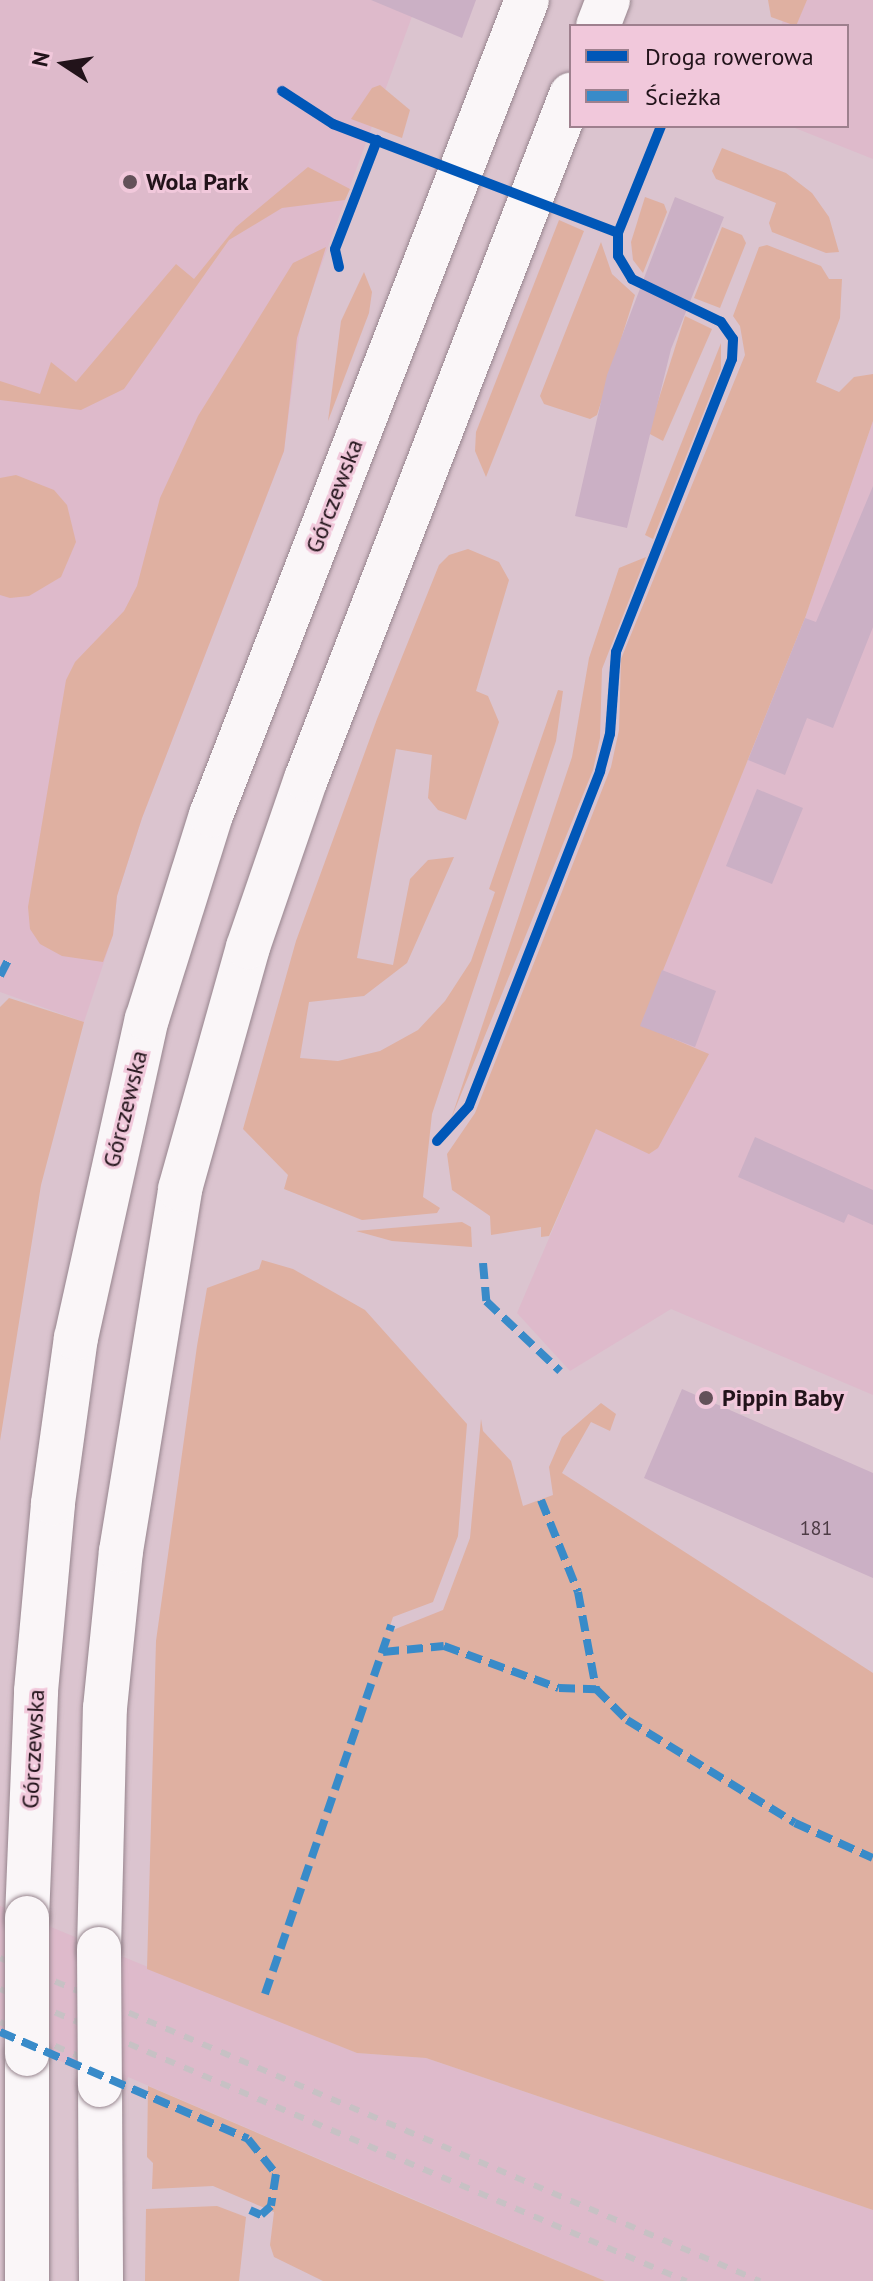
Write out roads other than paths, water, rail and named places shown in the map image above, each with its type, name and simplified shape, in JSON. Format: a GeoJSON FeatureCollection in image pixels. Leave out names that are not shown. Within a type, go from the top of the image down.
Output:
{"type":"FeatureCollection","features":[{"type":"Feature","properties":{"kind":"main road","name":"Górczewska"},"geometry":{"type":"LineString","coordinates":[[27,2281],[27,1918],[35,1706],[53,1503],[76,1338],[147,1019],[211,815],[527,0]]}},
{"type":"Feature","properties":{"kind":"main road"},"geometry":{"type":"LineString","coordinates":[[599,24],[608,0]]}},
{"type":"Feature","properties":{"kind":"main road"},"geometry":{"type":"LineString","coordinates":[[101,2281],[99,1949],[105,1708],[121,1551],[180,1189],[248,947],[306,779],[569,100]]}},
{"type":"Feature","properties":{"kind":"railway"},"geometry":{"type":"LineString","coordinates":[[0,1958],[760,2281]]}},
{"type":"Feature","properties":{"kind":"railway"},"geometry":{"type":"LineString","coordinates":[[0,1989],[686,2281]]}},
{"type":"Feature","properties":{"kind":"railway"},"geometry":{"type":"LineString","coordinates":[[0,2022],[108,2069]]}},
{"type":"Feature","properties":{"kind":"place","name":"Wola Park"},"geometry":{"type":"Point","coordinates":[130,182]}},
{"type":"Feature","properties":{"kind":"place","name":"Pippin Baby"},"geometry":{"type":"Point","coordinates":[706,1398]}}]}
